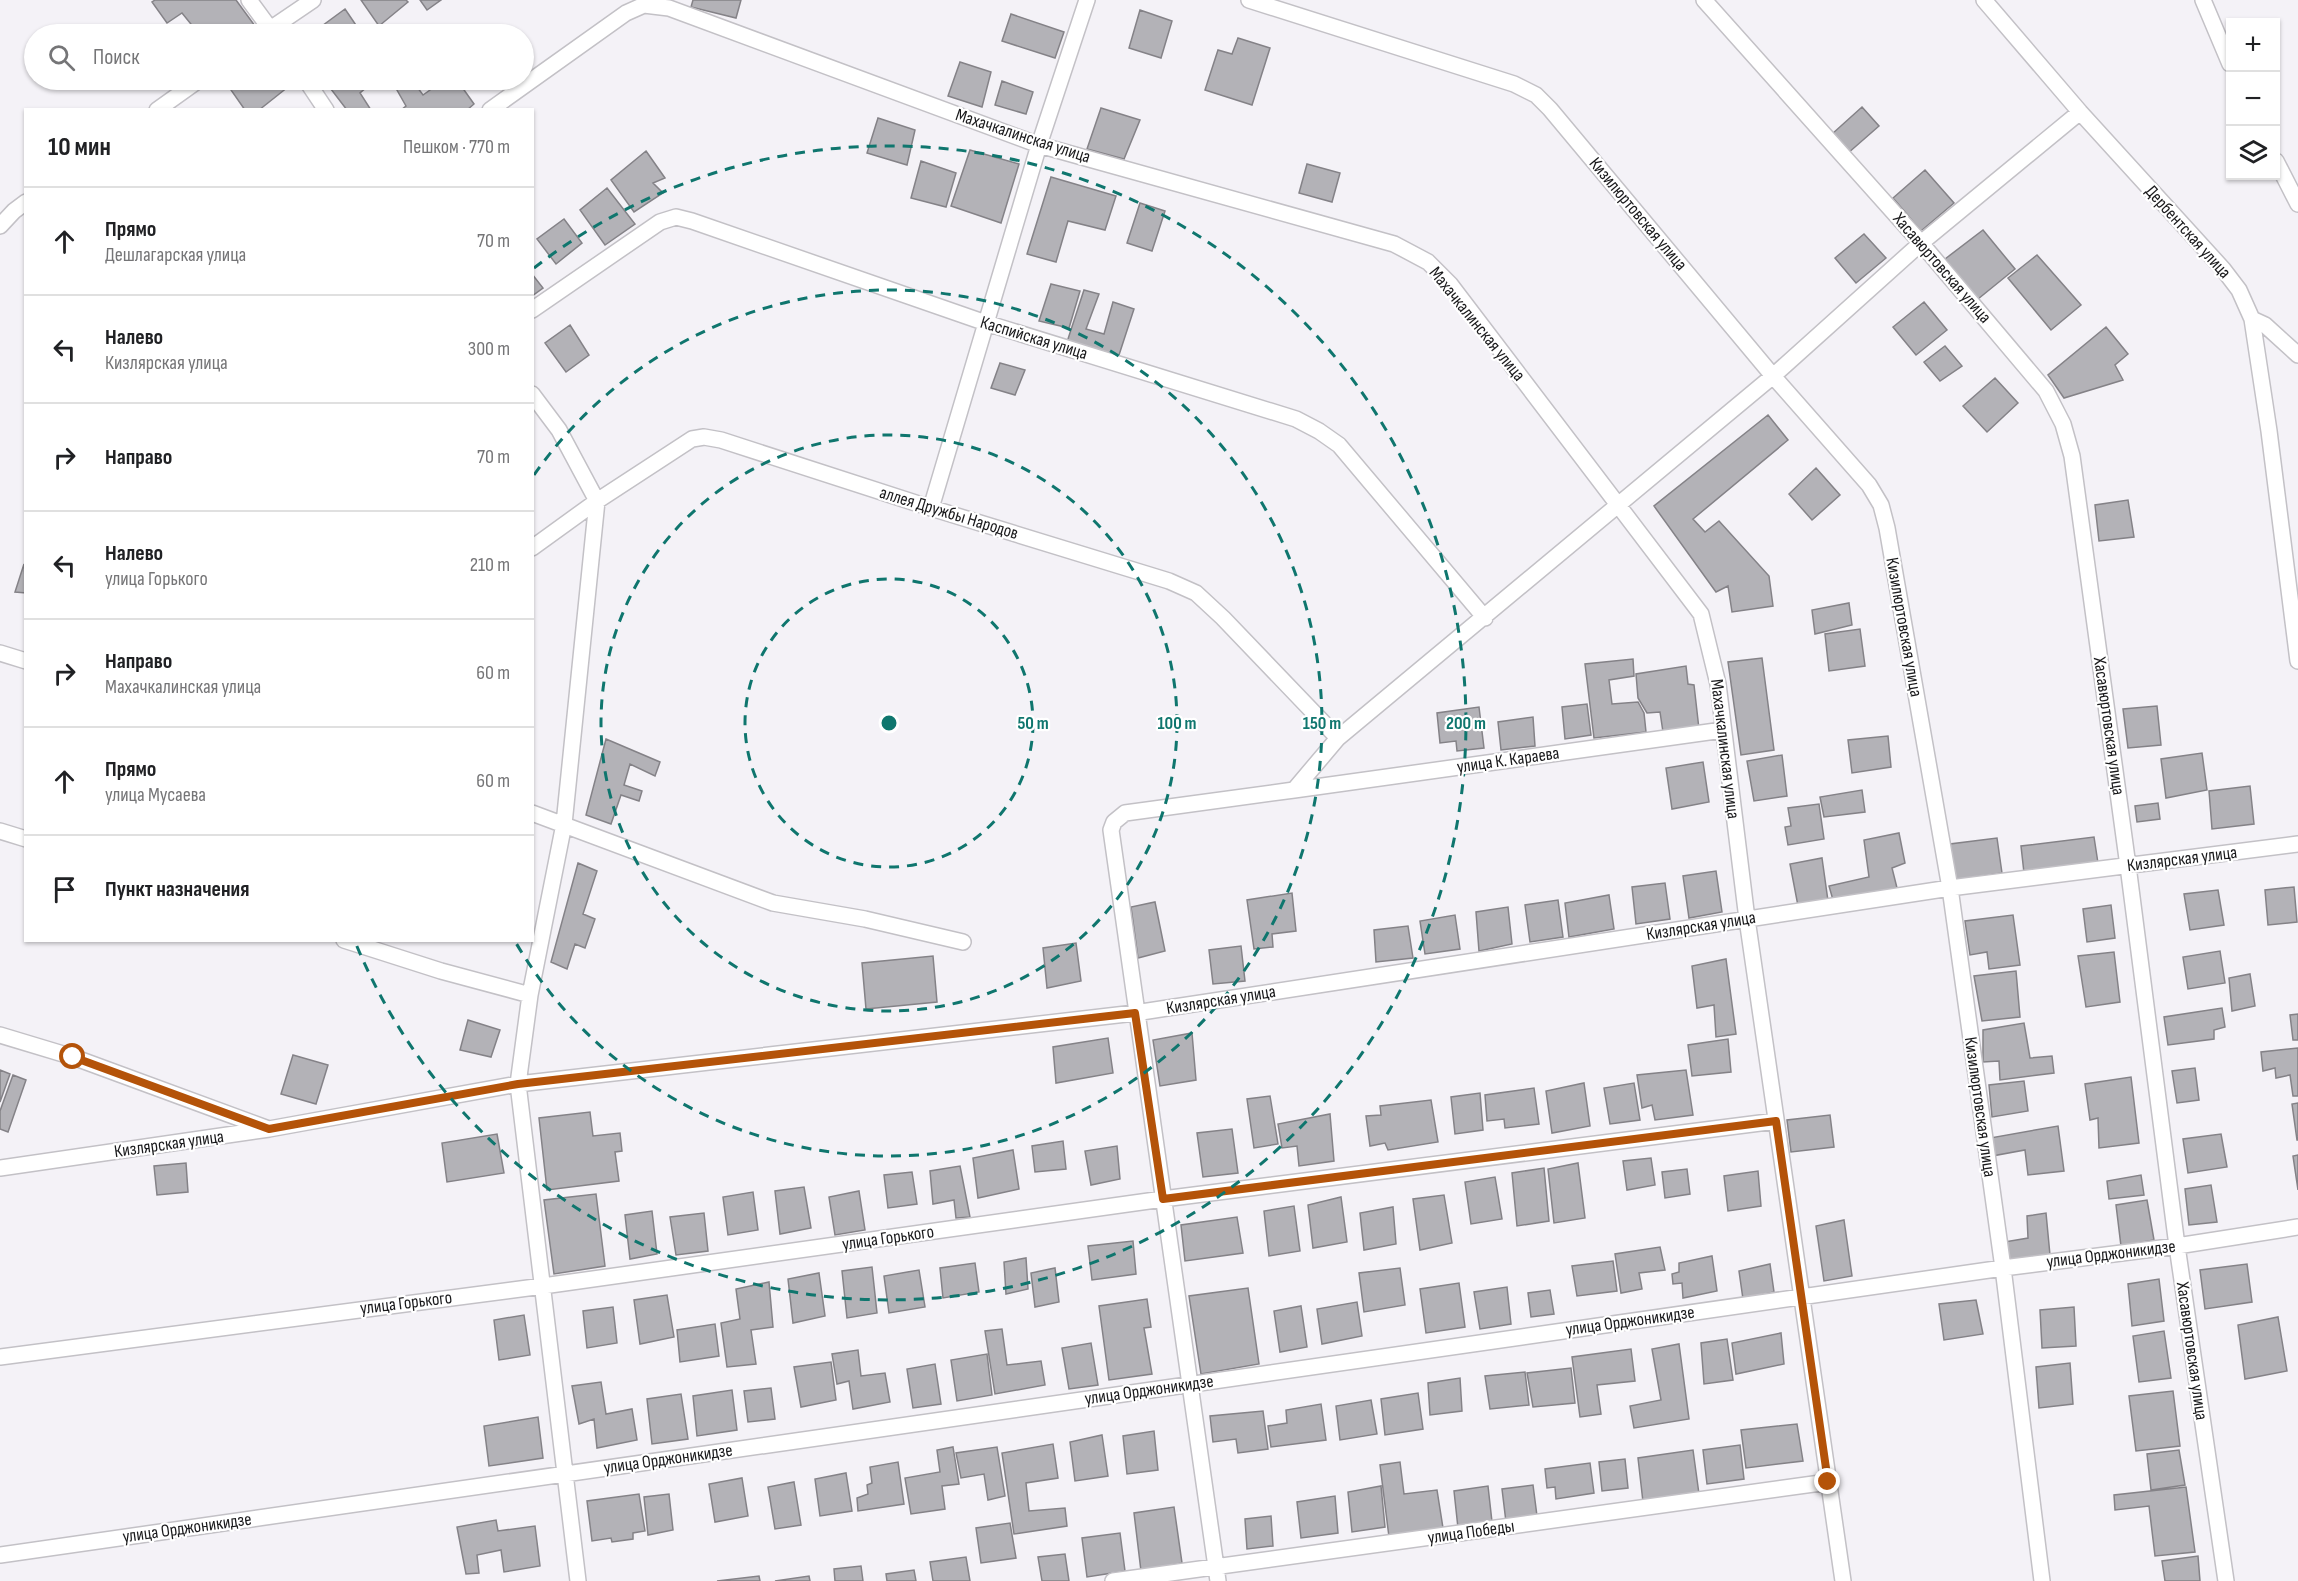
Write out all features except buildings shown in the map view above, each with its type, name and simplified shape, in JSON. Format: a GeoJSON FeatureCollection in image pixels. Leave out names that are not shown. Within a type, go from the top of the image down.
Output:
{"type":"FeatureCollection","features":[{"type":"Feature","properties":{"kind":"street"},"geometry":{"type":"LineString","coordinates":[[249,0],[264,24]]}},
{"type":"Feature","properties":{"kind":"street"},"geometry":{"type":"LineString","coordinates":[[281,24],[313,0]]}},
{"type":"Feature","properties":{"kind":"street"},"geometry":{"type":"LineString","coordinates":[[931,508],[1039,145],[1087,0]]}},
{"type":"Feature","properties":{"kind":"street","name":"Кизилюртовская улица"},"geometry":{"type":"LineString","coordinates":[[1249,0],[1514,84],[1536,95],[1773,376],[1869,485],[1881,506],[1887,528],[1950,888],[2042,1581]]}},
{"type":"Feature","properties":{"kind":"street","name":"Хасавюртовская улица"},"geometry":{"type":"LineString","coordinates":[[1704,0],[1921,243],[2046,391],[2063,424],[2072,456],[2177,1246],[2226,1581]]}},
{"type":"Feature","properties":{"kind":"street","name":"Дербентская улица"},"geometry":{"type":"LineString","coordinates":[[1984,0],[2080,112],[2223,269],[2239,290],[2252,319],[2270,431],[2298,661]]}},
{"type":"Feature","properties":{"kind":"street"},"geometry":{"type":"LineString","coordinates":[[2204,0],[2226,53]]}},
{"type":"Feature","properties":{"kind":"street","name":"Махачкалинская улица"},"geometry":{"type":"LineString","coordinates":[[534,79],[626,13],[644,5],[669,8],[1039,145],[1394,244],[1428,262],[1450,284],[1701,614],[1718,684],[1747,919],[1844,1581]]}},
{"type":"Feature","properties":{"kind":"street"},"geometry":{"type":"LineString","coordinates":[[160,108],[185,90]]}},
{"type":"Feature","properties":{"kind":"street"},"geometry":{"type":"LineString","coordinates":[[313,90],[325,108]]}},
{"type":"Feature","properties":{"kind":"street","name":"Махачкалинская улица"},"geometry":{"type":"LineString","coordinates":[[493,108],[518,90]]}},
{"type":"Feature","properties":{"kind":"street"},"geometry":{"type":"LineString","coordinates":[[1294,790],[1338,738],[1773,376],[1921,243],[2080,112]]}},
{"type":"Feature","properties":{"kind":"street"},"geometry":{"type":"LineString","coordinates":[[2280,169],[2298,204]]}},
{"type":"Feature","properties":{"kind":"street"},"geometry":{"type":"LineString","coordinates":[[0,226],[24,204]]}},
{"type":"Feature","properties":{"kind":"street","name":"Каспийская улица"},"geometry":{"type":"LineString","coordinates":[[534,309],[660,222],[676,217],[692,221],[986,323],[1296,419],[1319,430],[1339,445],[1485,618]]}},
{"type":"Feature","properties":{"kind":"street"},"geometry":{"type":"LineString","coordinates":[[2252,319],[2265,325],[2298,355]]}},
{"type":"Feature","properties":{"kind":"street"},"geometry":{"type":"LineString","coordinates":[[534,397],[559,430],[597,501],[564,824],[531,995],[518,1084],[578,1581]]}},
{"type":"Feature","properties":{"kind":"street","name":"аллея Дружбы Народов"},"geometry":{"type":"LineString","coordinates":[[534,547],[597,501],[692,439],[704,437],[721,440],[931,508],[1169,581],[1196,594],[1223,618],[1338,738]]}},
{"type":"Feature","properties":{"kind":"street"},"geometry":{"type":"LineString","coordinates":[[0,653],[24,660]]}},
{"type":"Feature","properties":{"kind":"street","name":"улица К. Караева"},"geometry":{"type":"LineString","coordinates":[[1135,1013],[1111,830],[1114,822],[1125,813],[1723,730]]}},
{"type":"Feature","properties":{"kind":"street"},"geometry":{"type":"LineString","coordinates":[[534,814],[773,903],[865,919],[963,942]]}},
{"type":"Feature","properties":{"kind":"street"},"geometry":{"type":"LineString","coordinates":[[0,831],[24,838]]}},
{"type":"Feature","properties":{"kind":"street","name":"Кизлярская улица"},"geometry":{"type":"LineString","coordinates":[[0,1168],[269,1129],[518,1084],[1135,1013],[1950,888],[2298,844]]}},
{"type":"Feature","properties":{"kind":"street"},"geometry":{"type":"LineString","coordinates":[[350,942],[441,971],[531,995]]}},
{"type":"Feature","properties":{"kind":"street"},"geometry":{"type":"LineString","coordinates":[[1135,1013],[1217,1574]]}},
{"type":"Feature","properties":{"kind":"street"},"geometry":{"type":"LineString","coordinates":[[0,1035],[73,1057],[269,1129]]}},
{"type":"Feature","properties":{"kind":"street","name":"улица Горького"},"geometry":{"type":"LineString","coordinates":[[0,1356],[543,1286],[1163,1199],[1776,1121]]}},
{"type":"Feature","properties":{"kind":"street","name":"улица Орджоникидзе"},"geometry":{"type":"LineString","coordinates":[[0,1555],[2298,1227]]}},
{"type":"Feature","properties":{"kind":"street","name":"улица Победы"},"geometry":{"type":"LineString","coordinates":[[1113,1581],[1217,1574],[1828,1482]]}},
{"type":"Feature","properties":{"kind":"route"},"geometry":{"type":"LineString","coordinates":[[73,1057],[269,1129],[518,1084],[1135,1013],[1163,1199],[1776,1121],[1828,1482]]}}]}
